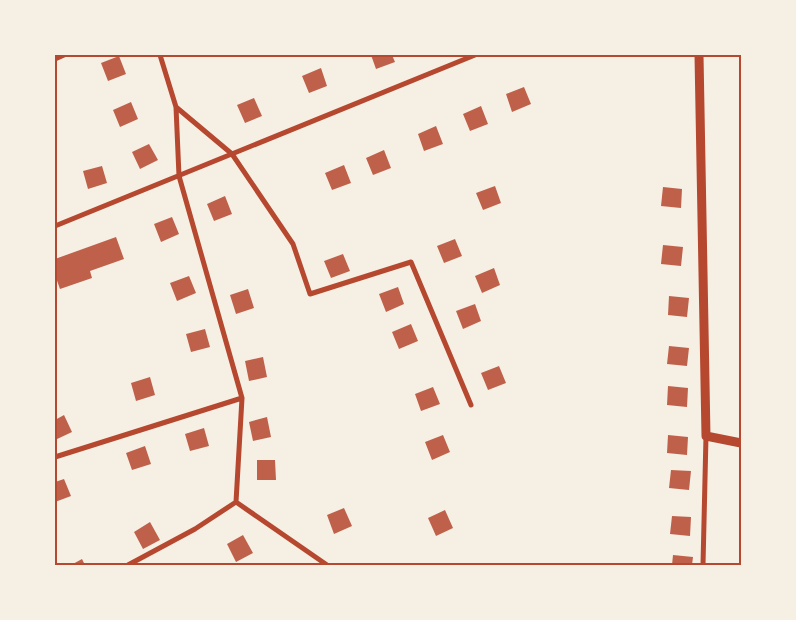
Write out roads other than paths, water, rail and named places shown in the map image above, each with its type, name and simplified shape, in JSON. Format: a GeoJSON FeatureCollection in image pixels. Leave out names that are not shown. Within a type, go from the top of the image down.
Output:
{"type":"FeatureCollection","features":[{"type":"Feature","properties":{"kind":"street"},"geometry":{"type":"LineString","coordinates":[[55,59],[64,55]]}},
{"type":"Feature","properties":{"kind":"street"},"geometry":{"type":"LineString","coordinates":[[160,55],[176,107],[179,176],[242,398],[236,502]]}},
{"type":"Feature","properties":{"kind":"street"},"geometry":{"type":"LineString","coordinates":[[55,226],[475,55]]}},
{"type":"Feature","properties":{"kind":"street"},"geometry":{"type":"LineString","coordinates":[[699,55],[706,436],[703,565]]}},
{"type":"Feature","properties":{"kind":"street"},"geometry":{"type":"LineString","coordinates":[[176,107],[232,154],[293,244],[310,294],[411,262],[471,405]]}},
{"type":"Feature","properties":{"kind":"street"},"geometry":{"type":"LineString","coordinates":[[55,457],[242,398]]}},
{"type":"Feature","properties":{"kind":"street"},"geometry":{"type":"LineString","coordinates":[[706,436],[741,443]]}},
{"type":"Feature","properties":{"kind":"street"},"geometry":{"type":"LineString","coordinates":[[128,565],[195,529],[236,502]]}},
{"type":"Feature","properties":{"kind":"street"},"geometry":{"type":"LineString","coordinates":[[236,502],[327,565]]}}]}
